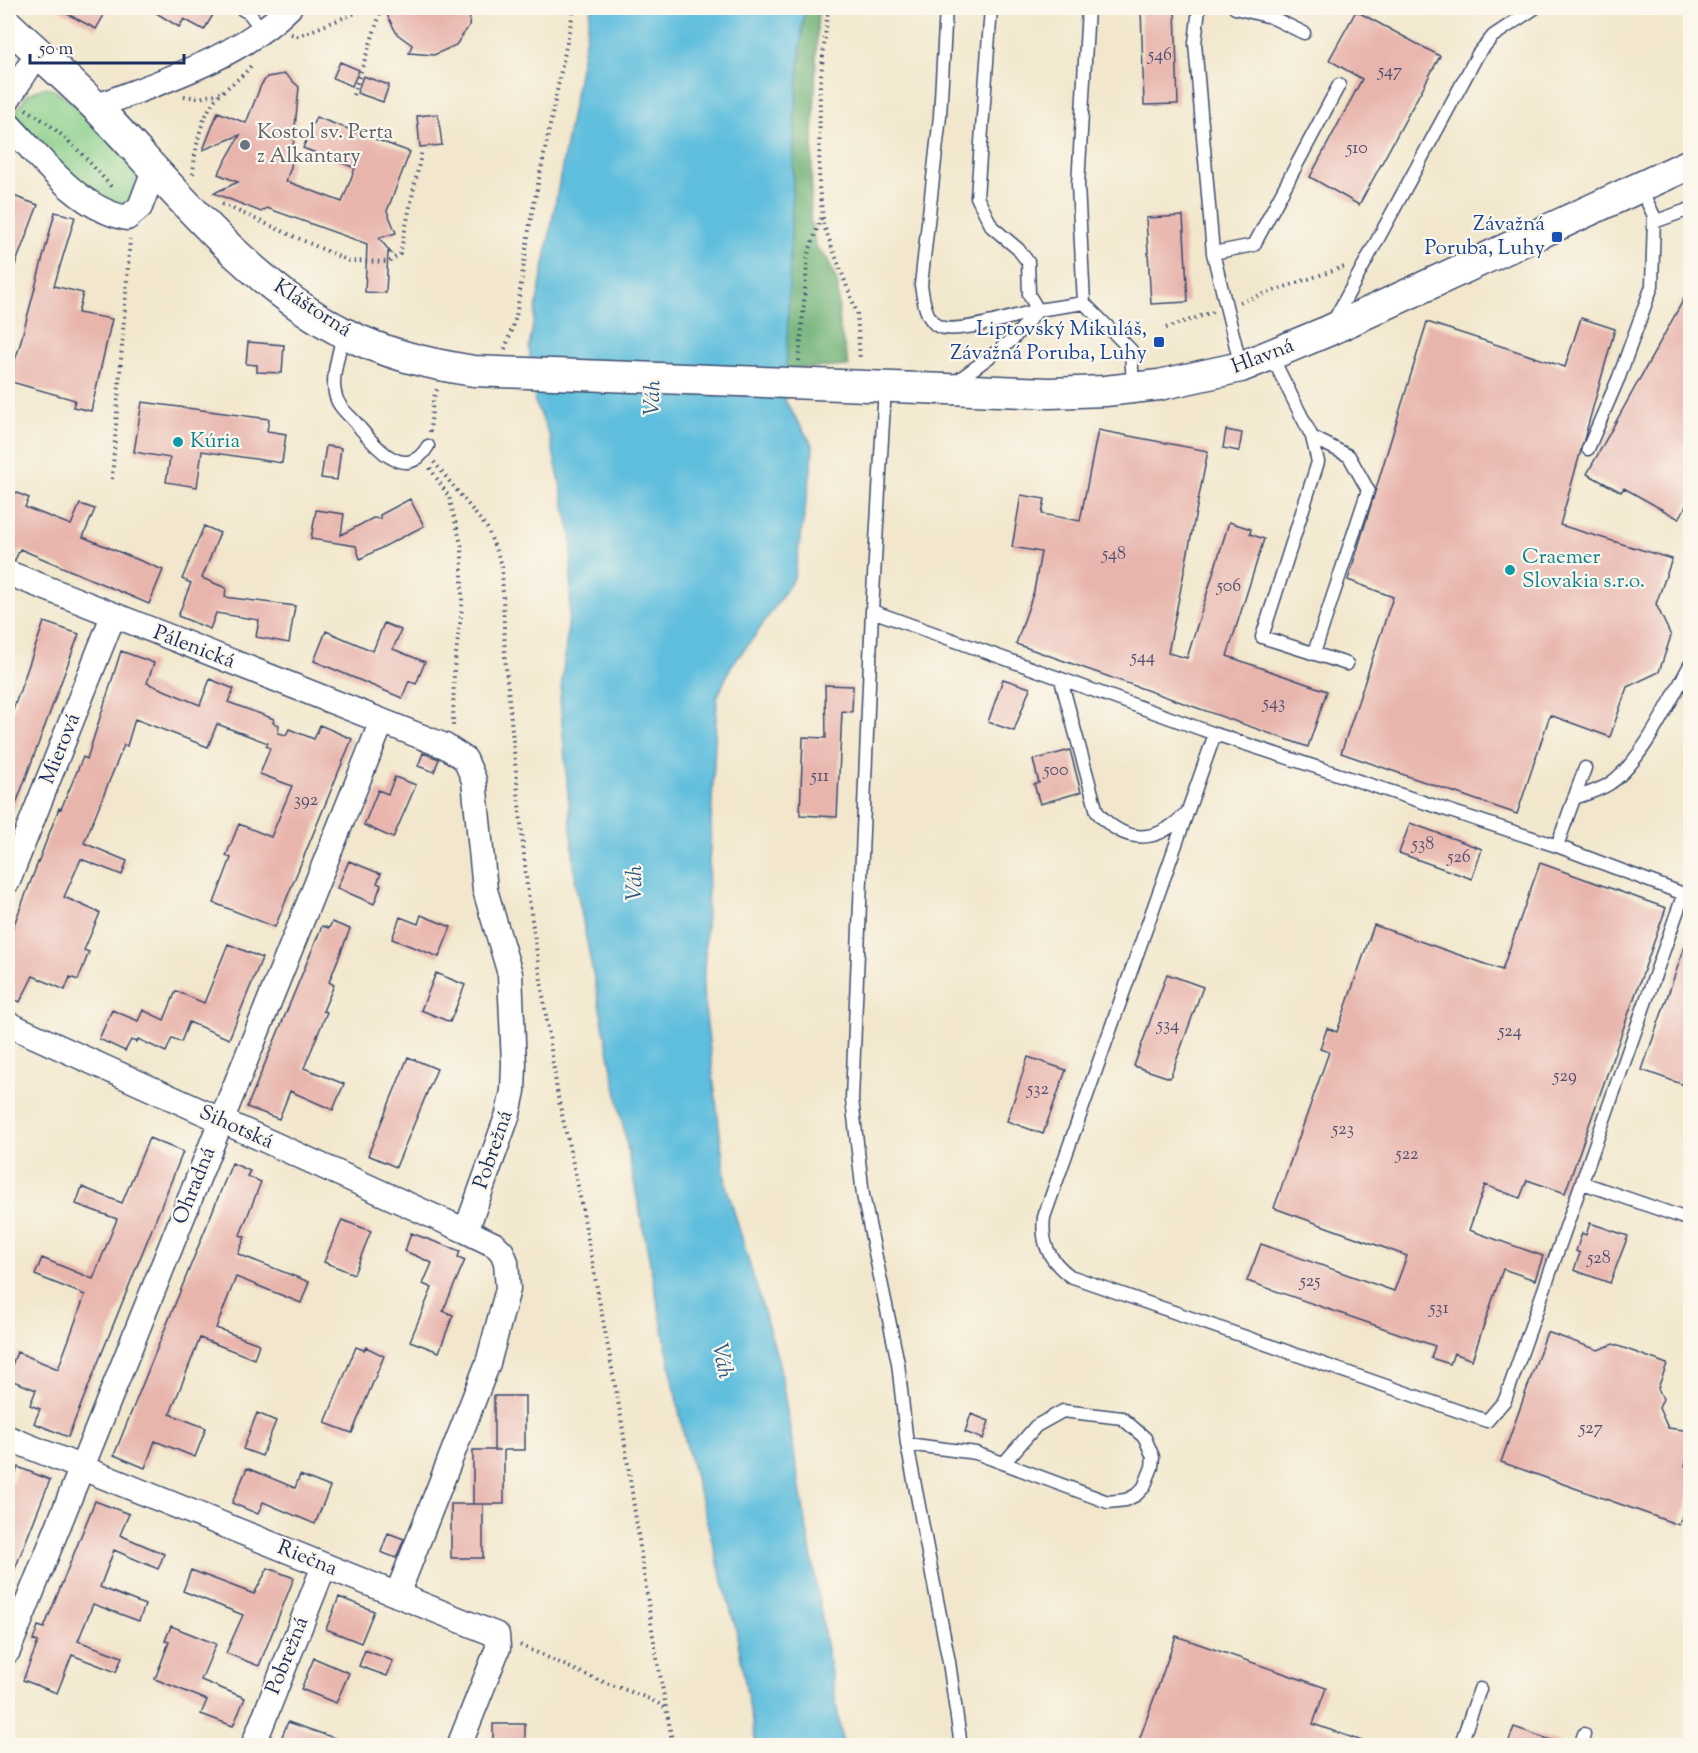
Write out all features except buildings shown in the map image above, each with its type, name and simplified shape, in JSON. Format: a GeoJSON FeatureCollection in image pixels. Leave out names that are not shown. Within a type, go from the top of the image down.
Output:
{"type":"FeatureCollection","features":[{"type":"Feature","properties":{"kind":"street"},"geometry":{"type":"LineString","coordinates":[[95,107],[213,59],[275,21]]}},
{"type":"Feature","properties":{"kind":"street","name":"Kláštorná"},"geometry":{"type":"LineString","coordinates":[[8,25],[95,107],[238,254],[301,306],[343,332],[393,354],[447,367],[502,373],[798,383]]}},
{"type":"Feature","properties":{"kind":"street"},"geometry":{"type":"LineString","coordinates":[[8,98],[38,53]]}},
{"type":"Feature","properties":{"kind":"street"},"geometry":{"type":"LineString","coordinates":[[8,124],[81,197],[111,215],[127,218],[136,210],[154,170]]}},
{"type":"Feature","properties":{"kind":"street","name":"Hlavná"},"geometry":{"type":"LineString","coordinates":[[798,383],[1050,393],[1133,388],[1188,381],[1241,367],[1328,331],[1640,185],[1690,164]]}},
{"type":"Feature","properties":{"kind":"street","name":"Pálenická"},"geometry":{"type":"LineString","coordinates":[[8,573],[382,721]]}},
{"type":"Feature","properties":{"kind":"street","name":"Mierová"},"geometry":{"type":"LineString","coordinates":[[8,882],[113,616]]}},
{"type":"Feature","properties":{"kind":"street"},"geometry":{"type":"LineString","coordinates":[[382,721],[453,749]]}},
{"type":"Feature","properties":{"kind":"street","name":"Ohradná"},"geometry":{"type":"LineString","coordinates":[[8,1651],[382,721]]}},
{"type":"Feature","properties":{"kind":"street","name":"Pobrežná"},"geometry":{"type":"LineString","coordinates":[[453,749],[465,759],[474,780],[485,890],[510,974],[514,1064],[508,1114],[466,1231]]}},
{"type":"Feature","properties":{"kind":"street","name":"Sihotská"},"geometry":{"type":"LineString","coordinates":[[8,1024],[466,1231]]}},
{"type":"Feature","properties":{"kind":"street"},"geometry":{"type":"LineString","coordinates":[[398,1595],[488,1363],[508,1289],[506,1263],[501,1252],[495,1245],[466,1231]]}},
{"type":"Feature","properties":{"kind":"street","name":"Riečna"},"geometry":{"type":"LineString","coordinates":[[8,1438],[497,1635]]}},
{"type":"Feature","properties":{"kind":"street","name":"Pobrežná"},"geometry":{"type":"LineString","coordinates":[[253,1746],[324,1566]]}},
{"type":"Feature","properties":{"kind":"street"},"geometry":{"type":"LineString","coordinates":[[459,1746],[498,1648],[497,1635]]}},
{"type":"Feature","properties":{"kind":"lane"},"geometry":{"type":"LineString","coordinates":[[240,8],[275,21]]}},
{"type":"Feature","properties":{"kind":"lane"},"geometry":{"type":"LineString","coordinates":[[946,8],[939,127],[921,285],[924,304],[935,324],[951,330],[1038,310],[1084,303]]}},
{"type":"Feature","properties":{"kind":"lane"},"geometry":{"type":"LineString","coordinates":[[991,8],[977,197],[992,227],[1018,249],[1028,262],[1029,295],[1038,310]]}},
{"type":"Feature","properties":{"kind":"lane"},"geometry":{"type":"LineString","coordinates":[[1088,8],[1078,185],[1084,303],[1131,350],[1133,388]]}},
{"type":"Feature","properties":{"kind":"lane"},"geometry":{"type":"LineString","coordinates":[[1199,8],[1195,43],[1212,254],[1241,367]]}},
{"type":"Feature","properties":{"kind":"lane"},"geometry":{"type":"LineString","coordinates":[[1235,8],[1271,17],[1304,33]]}},
{"type":"Feature","properties":{"kind":"lane"},"geometry":{"type":"LineString","coordinates":[[1328,331],[1478,54],[1493,36],[1527,9]]}},
{"type":"Feature","properties":{"kind":"lane"},"geometry":{"type":"LineString","coordinates":[[1212,254],[1254,245],[1339,85]]}},
{"type":"Feature","properties":{"kind":"lane"},"geometry":{"type":"LineString","coordinates":[[1588,449],[1619,377],[1652,286],[1654,216],[1640,185]]}},
{"type":"Feature","properties":{"kind":"lane"},"geometry":{"type":"LineString","coordinates":[[1654,222],[1690,209]]}},
{"type":"Feature","properties":{"kind":"lane"},"geometry":{"type":"LineString","coordinates":[[945,390],[1011,341],[1038,310]]}},
{"type":"Feature","properties":{"kind":"lane"},"geometry":{"type":"LineString","coordinates":[[343,332],[334,389],[340,406],[385,455],[405,460],[425,450]]}},
{"type":"Feature","properties":{"kind":"lane"},"geometry":{"type":"LineString","coordinates":[[1271,355],[1312,437],[1317,450],[1318,462],[1262,637],[1347,664]]}},
{"type":"Feature","properties":{"kind":"lane"},"geometry":{"type":"LineString","coordinates":[[873,386],[872,611],[852,1099],[863,1195],[898,1363],[907,1444],[949,1662],[961,1746]]}},
{"type":"Feature","properties":{"kind":"lane"},"geometry":{"type":"LineString","coordinates":[[1312,437],[1348,456],[1368,490],[1314,653]]}},
{"type":"Feature","properties":{"kind":"lane"},"geometry":{"type":"LineString","coordinates":[[872,611],[1215,734],[1557,846],[1687,895],[1505,1400],[1486,1421],[1070,1276],[1060,1268],[1044,1245],[1044,1217],[1215,734]]}},
{"type":"Feature","properties":{"kind":"lane"},"geometry":{"type":"LineString","coordinates":[[1574,798],[1598,790],[1623,773],[1636,757],[1690,665]]}},
{"type":"Feature","properties":{"kind":"lane"},"geometry":{"type":"LineString","coordinates":[[1061,680],[1097,812],[1110,827],[1138,836],[1154,835],[1174,826],[1186,814]]}},
{"type":"Feature","properties":{"kind":"lane"},"geometry":{"type":"LineString","coordinates":[[1557,846],[1585,768]]}},
{"type":"Feature","properties":{"kind":"lane"},"geometry":{"type":"LineString","coordinates":[[1583,1183],[1690,1220]]}},
{"type":"Feature","properties":{"kind":"lane"},"geometry":{"type":"LineString","coordinates":[[907,1444],[976,1453],[1108,1502],[1136,1495],[1144,1487],[1149,1477],[1153,1457],[1145,1438],[1122,1418],[1063,1411],[1036,1426],[1004,1463]]}},
{"type":"Feature","properties":{"kind":"lane"},"geometry":{"type":"LineString","coordinates":[[1460,1746],[1480,1689]]}},
{"type":"Feature","properties":{"kind":"path"},"geometry":{"type":"LineString","coordinates":[[275,21],[298,36],[368,8]]}},
{"type":"Feature","properties":{"kind":"path"},"geometry":{"type":"LineString","coordinates":[[353,95],[382,8]]}},
{"type":"Feature","properties":{"kind":"path"},"geometry":{"type":"LineString","coordinates":[[502,373],[516,317],[530,223],[574,8]]}},
{"type":"Feature","properties":{"kind":"path"},"geometry":{"type":"LineString","coordinates":[[828,8],[820,85],[819,187],[822,215],[824,226],[857,313],[873,386]]}},
{"type":"Feature","properties":{"kind":"path"},"geometry":{"type":"LineString","coordinates":[[186,169],[193,178],[198,138],[211,107],[221,93],[242,77],[255,59]]}},
{"type":"Feature","properties":{"kind":"path"},"geometry":{"type":"LineString","coordinates":[[175,93],[199,98],[221,93]]}},
{"type":"Feature","properties":{"kind":"path"},"geometry":{"type":"LineString","coordinates":[[8,98],[57,128],[86,157],[122,199],[136,210],[127,267],[112,479]]}},
{"type":"Feature","properties":{"kind":"path"},"geometry":{"type":"LineString","coordinates":[[219,203],[349,261],[388,262],[400,254],[422,150]]}},
{"type":"Feature","properties":{"kind":"path"},"geometry":{"type":"LineString","coordinates":[[798,383],[808,254],[822,215]]}},
{"type":"Feature","properties":{"kind":"path"},"geometry":{"type":"LineString","coordinates":[[1166,328],[1346,266]]}},
{"type":"Feature","properties":{"kind":"path"},"geometry":{"type":"LineString","coordinates":[[447,367],[433,400],[425,450],[449,497],[462,548],[462,608],[454,669],[453,749]]}},
{"type":"Feature","properties":{"kind":"path"},"geometry":{"type":"LineString","coordinates":[[425,450],[487,528],[502,565],[505,657],[527,886],[558,1097],[582,1205],[621,1417],[642,1567],[673,1746]]}},
{"type":"Feature","properties":{"kind":"path"},"geometry":{"type":"LineString","coordinates":[[497,1635],[593,1678],[650,1699],[666,1708]]}},
{"type":"Feature","properties":{"kind":"green space"},"geometry":{"type":"Polygon","coordinates":[[[804,8],[818,8],[810,220],[816,247],[828,260],[838,285],[839,325],[849,366],[785,369],[795,115],[804,8]]]}},
{"type":"Feature","properties":{"kind":"green space"},"geometry":{"type":"Polygon","coordinates":[[[46,87],[71,101],[83,111],[139,169],[131,197],[125,206],[98,201],[13,116],[28,94],[46,87]]]}},
{"type":"Feature","properties":{"kind":"water","name":"Váh"},"geometry":{"type":"Polygon","coordinates":[[[591,8],[804,8],[795,115],[785,401],[813,446],[811,472],[794,578],[754,637],[731,666],[717,698],[703,992],[726,1185],[779,1363],[843,1745],[756,1745],[736,1630],[684,1436],[576,886],[560,700],[570,608],[572,539],[550,437],[535,402],[529,347],[591,8]]]}},
{"type":"Feature","properties":{"kind":"place","name":"Kostol sv. Perta z Alkantary"},"geometry":{"type":"Point","coordinates":[245,145]}},
{"type":"Feature","properties":{"kind":"place","name":"Závažná Poruba, Luhy"},"geometry":{"type":"Point","coordinates":[1557,237]}},
{"type":"Feature","properties":{"kind":"place","name":"Liptovský Mikuláš, Závažná Poruba, Luhy"},"geometry":{"type":"Point","coordinates":[1159,342]}},
{"type":"Feature","properties":{"kind":"place","name":"Kúria"},"geometry":{"type":"Point","coordinates":[178,442]}},
{"type":"Feature","properties":{"kind":"place","name":"Craemer Slovakia s.r.o."},"geometry":{"type":"Point","coordinates":[1510,570]}}]}
